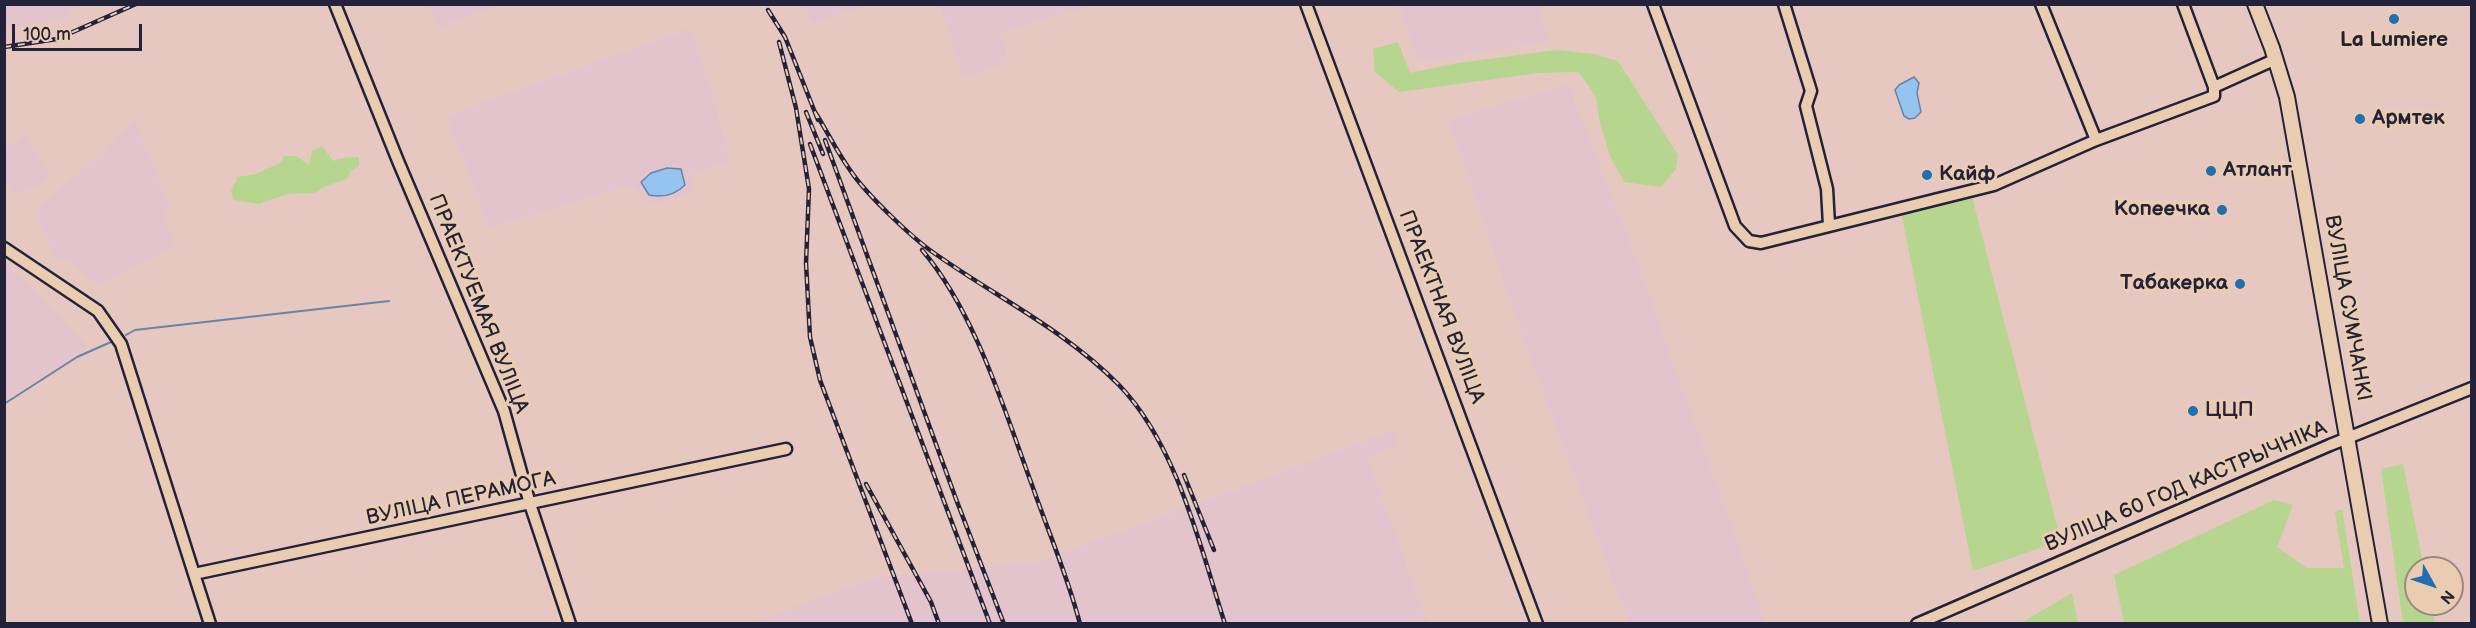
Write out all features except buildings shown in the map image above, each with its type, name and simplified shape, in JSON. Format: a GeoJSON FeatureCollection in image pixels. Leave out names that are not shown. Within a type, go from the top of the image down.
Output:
{"type":"FeatureCollection","features":[{"type":"Feature","properties":{"kind":"main road","name":"ВУЛІЦА СУМЧАНКІ"},"geometry":{"type":"LineString","coordinates":[[2255,4],[2276,59],[2287,97],[2380,624]]}},
{"type":"Feature","properties":{"kind":"street","name":"ПРАЕКТУЕМАЯ ВУЛІЦА"},"geometry":{"type":"LineString","coordinates":[[335,4],[398,161],[504,411],[530,504],[570,624]]}},
{"type":"Feature","properties":{"kind":"street","name":"ПРАЕКТНАЯ ВУЛІЦА"},"geometry":{"type":"LineString","coordinates":[[1306,4],[1537,624]]}},
{"type":"Feature","properties":{"kind":"street"},"geometry":{"type":"LineString","coordinates":[[1653,4],[1735,226],[1749,241],[1761,243],[1994,185],[2096,140],[2214,96],[2214,87],[2182,4]]}},
{"type":"Feature","properties":{"kind":"street"},"geometry":{"type":"LineString","coordinates":[[1784,4],[1811,91],[1806,106],[1827,189],[1829,225]]}},
{"type":"Feature","properties":{"kind":"street"},"geometry":{"type":"LineString","coordinates":[[2041,4],[2096,140]]}},
{"type":"Feature","properties":{"kind":"street"},"geometry":{"type":"LineString","coordinates":[[2214,87],[2276,59]]}},
{"type":"Feature","properties":{"kind":"street"},"geometry":{"type":"LineString","coordinates":[[4,248],[98,311],[121,344],[210,624]]}},
{"type":"Feature","properties":{"kind":"street","name":"ВУЛІЦА 60 ГОД КАСТРЫЧНІКА"},"geometry":{"type":"LineString","coordinates":[[1917,624],[2349,438],[2472,388]]}},
{"type":"Feature","properties":{"kind":"street","name":"ВУЛІЦА ПЕРАМОГА"},"geometry":{"type":"LineString","coordinates":[[194,573],[786,449]]}},
{"type":"Feature","properties":{"kind":"shaded area"},"geometry":{"type":"Polygon","coordinates":[[[804,4],[869,5],[811,23],[804,4]]]}},
{"type":"Feature","properties":{"kind":"shaded area"},"geometry":{"type":"Polygon","coordinates":[[[940,4],[1092,5],[999,33],[1009,61],[963,78],[940,4]]]}},
{"type":"Feature","properties":{"kind":"shaded area"},"geometry":{"type":"Polygon","coordinates":[[[4,5],[76,5],[64,21],[5,29],[4,5]]]}},
{"type":"Feature","properties":{"kind":"shaded area"},"geometry":{"type":"Polygon","coordinates":[[[429,5],[498,5],[438,28],[429,5]]]}},
{"type":"Feature","properties":{"kind":"shaded area"},"geometry":{"type":"Polygon","coordinates":[[[1399,5],[1537,5],[1549,42],[1418,62],[1399,5]]]}},
{"type":"Feature","properties":{"kind":"shaded area"},"geometry":{"type":"Polygon","coordinates":[[[691,28],[731,162],[694,173],[690,194],[649,205],[631,185],[488,228],[446,116],[691,28]]]}},
{"type":"Feature","properties":{"kind":"shaded area"},"geometry":{"type":"Polygon","coordinates":[[[1568,84],[1630,242],[1765,620],[1756,623],[1629,623],[1524,341],[1449,120],[1568,84]]]}},
{"type":"Feature","properties":{"kind":"shaded area"},"geometry":{"type":"Polygon","coordinates":[[[135,120],[170,207],[161,212],[175,246],[97,286],[67,257],[59,261],[53,254],[36,212],[135,120]]]}},
{"type":"Feature","properties":{"kind":"shaded area"},"geometry":{"type":"Polygon","coordinates":[[[25,134],[51,175],[37,188],[13,193],[5,182],[5,149],[25,134]]]}},
{"type":"Feature","properties":{"kind":"shaded area"},"geometry":{"type":"Polygon","coordinates":[[[5,262],[89,347],[4,400],[5,262]]]}},
{"type":"Feature","properties":{"kind":"shaded area"},"geometry":{"type":"Polygon","coordinates":[[[1393,430],[1399,445],[1368,457],[1427,623],[749,623],[879,577],[1039,561],[1393,430]]]}},
{"type":"Feature","properties":{"kind":"green space"},"geometry":{"type":"Polygon","coordinates":[[[1398,42],[1410,73],[1458,63],[1557,50],[1594,54],[1618,61],[1678,155],[1676,169],[1661,187],[1624,182],[1610,156],[1599,118],[1596,97],[1579,72],[1538,73],[1399,92],[1375,72],[1373,49],[1398,42]]]}},
{"type":"Feature","properties":{"kind":"green space"},"geometry":{"type":"Polygon","coordinates":[[[322,146],[333,161],[359,157],[359,166],[350,172],[347,179],[314,193],[287,194],[259,204],[234,200],[231,191],[238,177],[256,174],[282,162],[284,156],[296,156],[309,165],[312,151],[322,146]]]}},
{"type":"Feature","properties":{"kind":"green space"},"geometry":{"type":"Polygon","coordinates":[[[1972,197],[2061,541],[1973,571],[1901,212],[1972,197]]]}},
{"type":"Feature","properties":{"kind":"green space"},"geometry":{"type":"Polygon","coordinates":[[[2403,464],[2422,556],[2404,556],[2404,616],[2434,616],[2435,623],[2403,623],[2381,469],[2403,464]]]}},
{"type":"Feature","properties":{"kind":"green space"},"geometry":{"type":"Polygon","coordinates":[[[2274,500],[2293,505],[2277,547],[2307,568],[2344,568],[2335,512],[2342,509],[2360,623],[2124,623],[2114,575],[2274,500]]]}},
{"type":"Feature","properties":{"kind":"green space"},"geometry":{"type":"Polygon","coordinates":[[[2072,593],[2078,623],[2021,623],[2072,593]]]}},
{"type":"Feature","properties":{"kind":"water"},"geometry":{"type":"Polygon","coordinates":[[[1914,77],[1919,83],[1917,93],[1921,112],[1915,118],[1909,119],[1904,116],[1895,90],[1899,85],[1914,77]]]}},
{"type":"Feature","properties":{"kind":"water"},"geometry":{"type":"Polygon","coordinates":[[[667,168],[681,169],[685,185],[668,195],[649,195],[641,182],[651,173],[667,168]]]}},
{"type":"Feature","properties":{"kind":"waterway"},"geometry":{"type":"LineString","coordinates":[[126,335],[135,330],[389,301]]}},
{"type":"Feature","properties":{"kind":"waterway"},"geometry":{"type":"LineString","coordinates":[[4,404],[77,357],[111,342]]}},
{"type":"Feature","properties":{"kind":"railway"},"geometry":{"type":"LineString","coordinates":[[4,47],[57,39],[136,4]]}},
{"type":"Feature","properties":{"kind":"railway"},"geometry":{"type":"LineString","coordinates":[[768,10],[785,37],[818,120]]}},
{"type":"Feature","properties":{"kind":"railway"},"geometry":{"type":"LineString","coordinates":[[779,42],[796,108],[809,189],[806,263],[810,337],[820,380],[912,624]]}},
{"type":"Feature","properties":{"kind":"railway"},"geometry":{"type":"LineString","coordinates":[[806,112],[823,154]]}},
{"type":"Feature","properties":{"kind":"railway"},"geometry":{"type":"LineString","coordinates":[[815,112],[857,180],[902,226],[934,253],[1076,347],[1119,385],[1139,409],[1157,437],[1184,498],[1225,624]]}},
{"type":"Feature","properties":{"kind":"railway"},"geometry":{"type":"LineString","coordinates":[[825,140],[1004,624]]}},
{"type":"Feature","properties":{"kind":"railway"},"geometry":{"type":"LineString","coordinates":[[810,144],[990,624]]}},
{"type":"Feature","properties":{"kind":"railway"},"geometry":{"type":"LineString","coordinates":[[922,250],[958,302],[986,362],[1064,571],[1080,624]]}},
{"type":"Feature","properties":{"kind":"railway"},"geometry":{"type":"LineString","coordinates":[[1184,475],[1214,550]]}},
{"type":"Feature","properties":{"kind":"railway"},"geometry":{"type":"LineString","coordinates":[[866,484],[931,602],[939,624]]}},
{"type":"Feature","properties":{"kind":"place","name":"La Lumiere"},"geometry":{"type":"Point","coordinates":[2394,19]}},
{"type":"Feature","properties":{"kind":"place","name":"Армтек"},"geometry":{"type":"Point","coordinates":[2360,119]}},
{"type":"Feature","properties":{"kind":"place","name":"Атлант"},"geometry":{"type":"Point","coordinates":[2211,171]}},
{"type":"Feature","properties":{"kind":"place","name":"Кайф"},"geometry":{"type":"Point","coordinates":[1927,175]}},
{"type":"Feature","properties":{"kind":"place","name":"Копеечка"},"geometry":{"type":"Point","coordinates":[2222,210]}},
{"type":"Feature","properties":{"kind":"place","name":"Табакерка"},"geometry":{"type":"Point","coordinates":[2240,284]}},
{"type":"Feature","properties":{"kind":"place","name":"ЦЦП"},"geometry":{"type":"Point","coordinates":[2193,411]}}]}
